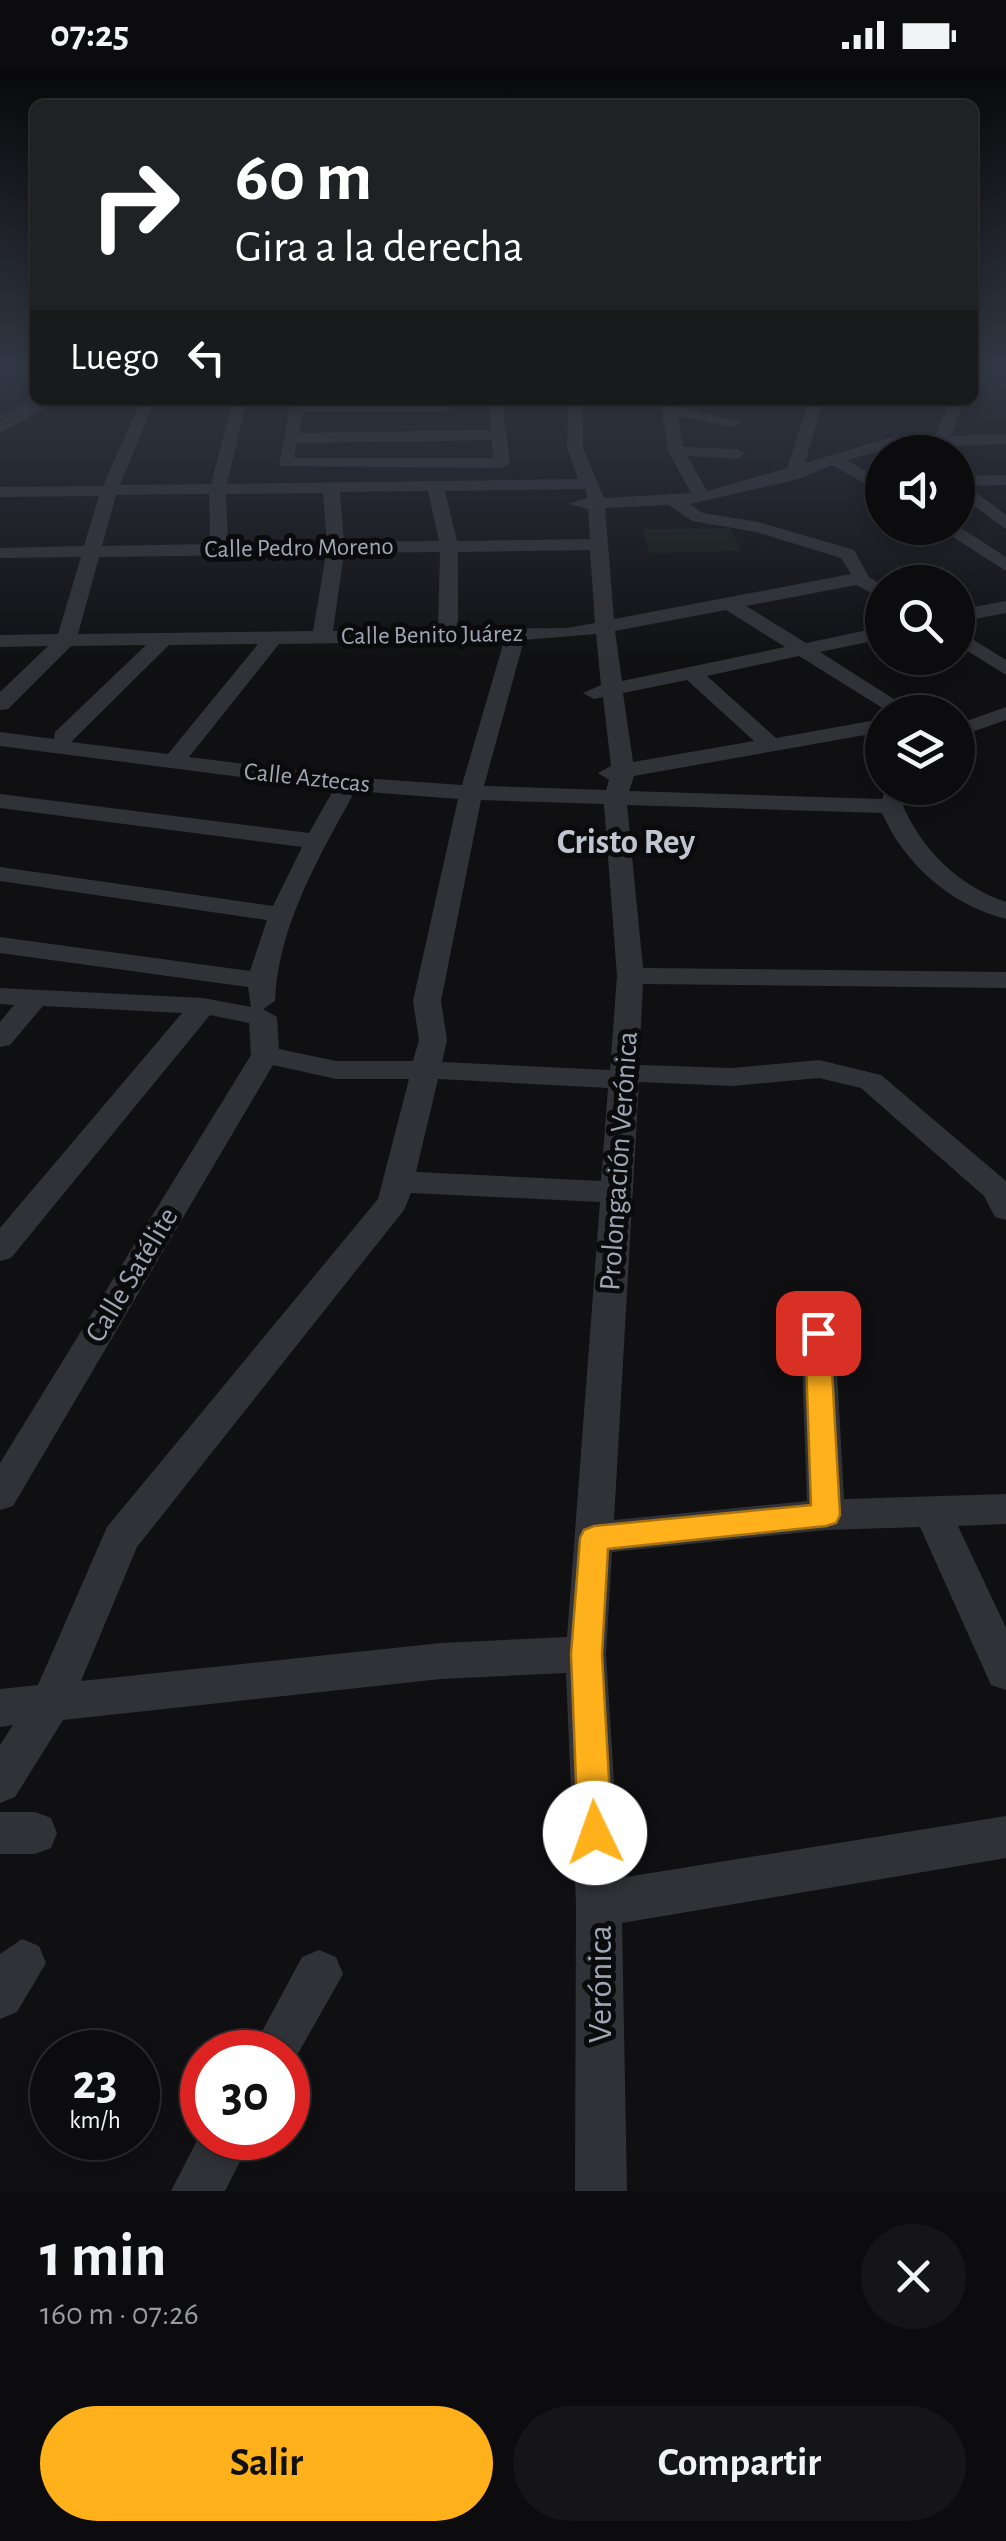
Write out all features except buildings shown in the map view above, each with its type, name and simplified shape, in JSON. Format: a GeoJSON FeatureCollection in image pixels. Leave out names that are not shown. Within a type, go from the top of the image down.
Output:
{"type":"FeatureCollection","features":[{"type":"Feature","properties":{"kind":"street"},"geometry":{"type":"LineString","coordinates":[[0,704],[10,688],[66,640],[119,468]]}},
{"type":"Feature","properties":{"kind":"street"},"geometry":{"type":"LineString","coordinates":[[219,550],[217,492],[223,468]]}},
{"type":"Feature","properties":{"kind":"street","name":"Prolongación Verónica"},"geometry":{"type":"LineString","coordinates":[[579,468],[585,491],[603,692],[616,782],[630,976],[594,1538]]}},
{"type":"Feature","properties":{"kind":"street"},"geometry":{"type":"LineString","coordinates":[[685,468],[702,498]]}},
{"type":"Feature","properties":{"kind":"street"},"geometry":{"type":"LineString","coordinates":[[793,474],[794,468]]}},
{"type":"Feature","properties":{"kind":"street"},"geometry":{"type":"LineString","coordinates":[[0,492],[436,489],[585,491],[672,500],[702,498],[813,468]]}},
{"type":"Feature","properties":{"kind":"street"},"geometry":{"type":"LineString","coordinates":[[975,483],[1006,480]]}},
{"type":"Feature","properties":{"kind":"street"},"geometry":{"type":"LineString","coordinates":[[436,489],[449,545],[448,634]]}},
{"type":"Feature","properties":{"kind":"street"},"geometry":{"type":"LineString","coordinates":[[322,637],[336,548],[332,491]]}},
{"type":"Feature","properties":{"kind":"street"},"geometry":{"type":"LineString","coordinates":[[975,498],[1006,524]]}},
{"type":"Feature","properties":{"kind":"street"},"geometry":{"type":"LineString","coordinates":[[672,500],[698,517],[759,527],[848,554],[862,576],[855,580]]}},
{"type":"Feature","properties":{"kind":"street","name":"Calle Pedro Moreno"},"geometry":{"type":"LineString","coordinates":[[0,553],[589,544]]}},
{"type":"Feature","properties":{"kind":"street"},"geometry":{"type":"LineString","coordinates":[[975,545],[1006,565]]}},
{"type":"Feature","properties":{"kind":"street"},"geometry":{"type":"LineString","coordinates":[[855,580],[865,584]]}},
{"type":"Feature","properties":{"kind":"street","name":"Calle Benito Juárez"},"geometry":{"type":"LineString","coordinates":[[0,641],[597,630],[855,580]]}},
{"type":"Feature","properties":{"kind":"street"},"geometry":{"type":"LineString","coordinates":[[728,603],[877,695]]}},
{"type":"Feature","properties":{"kind":"street"},"geometry":{"type":"LineString","coordinates":[[975,612],[1006,606]]}},
{"type":"Feature","properties":{"kind":"street"},"geometry":{"type":"LineString","coordinates":[[0,1783],[51,1702],[121,1538],[393,1202],[433,1040],[427,1002],[471,794],[516,634]]}},
{"type":"Feature","properties":{"kind":"street"},"geometry":{"type":"LineString","coordinates":[[603,692],[865,637]]}},
{"type":"Feature","properties":{"kind":"street"},"geometry":{"type":"LineString","coordinates":[[172,763],[273,638]]}},
{"type":"Feature","properties":{"kind":"street"},"geometry":{"type":"LineString","coordinates":[[63,737],[164,640]]}},
{"type":"Feature","properties":{"kind":"street"},"geometry":{"type":"LineString","coordinates":[[975,648],[1006,669]]}},
{"type":"Feature","properties":{"kind":"street"},"geometry":{"type":"LineString","coordinates":[[690,671],[771,744]]}},
{"type":"Feature","properties":{"kind":"street"},"geometry":{"type":"LineString","coordinates":[[975,714],[1006,711]]}},
{"type":"Feature","properties":{"kind":"street"},"geometry":{"type":"LineString","coordinates":[[975,724],[1006,711]]}},
{"type":"Feature","properties":{"kind":"street"},"geometry":{"type":"LineString","coordinates":[[616,782],[771,744],[865,729]]}},
{"type":"Feature","properties":{"kind":"street","name":"Calle Aztecas"},"geometry":{"type":"LineString","coordinates":[[0,739],[348,784],[471,794],[616,782]]}},
{"type":"Feature","properties":{"kind":"street"},"geometry":{"type":"LineString","coordinates":[[616,782],[865,795]]}},
{"type":"Feature","properties":{"kind":"street"},"geometry":{"type":"LineString","coordinates":[[348,784],[315,841],[259,980],[265,1055],[336,1070],[732,1077],[819,1069],[871,1081],[996,1190],[1006,1210]]}},
{"type":"Feature","properties":{"kind":"street"},"geometry":{"type":"LineString","coordinates":[[0,801],[315,841]]}},
{"type":"Feature","properties":{"kind":"street"},"geometry":{"type":"LineString","coordinates":[[896,805],[904,840],[950,883],[1006,911]]}},
{"type":"Feature","properties":{"kind":"street"},"geometry":{"type":"LineString","coordinates":[[0,874],[284,915]]}},
{"type":"Feature","properties":{"kind":"street"},"geometry":{"type":"LineString","coordinates":[[0,946],[259,980]]}},
{"type":"Feature","properties":{"kind":"street"},"geometry":{"type":"LineString","coordinates":[[630,976],[1006,980]]}},
{"type":"Feature","properties":{"kind":"street"},"geometry":{"type":"LineString","coordinates":[[0,996],[203,1006],[263,1016]]}},
{"type":"Feature","properties":{"kind":"street"},"geometry":{"type":"LineString","coordinates":[[0,1039],[35,998]]}},
{"type":"Feature","properties":{"kind":"street"},"geometry":{"type":"LineString","coordinates":[[1,1248],[203,1006]]}},
{"type":"Feature","properties":{"kind":"street","name":"Calle Satélite"},"geometry":{"type":"LineString","coordinates":[[0,1496],[265,1055]]}},
{"type":"Feature","properties":{"kind":"street"},"geometry":{"type":"LineString","coordinates":[[398,1182],[618,1192]]}},
{"type":"Feature","properties":{"kind":"street"},"geometry":{"type":"LineString","coordinates":[[818,1333],[826,1515]]}},
{"type":"Feature","properties":{"kind":"street"},"geometry":{"type":"LineString","coordinates":[[594,1538],[826,1515],[1006,1509]]}},
{"type":"Feature","properties":{"kind":"street"},"geometry":{"type":"LineString","coordinates":[[932,1512],[1006,1672]]}},
{"type":"Feature","properties":{"kind":"street","name":"Verónica"},"geometry":{"type":"LineString","coordinates":[[594,1538],[586,1654],[599,1904],[601,2191]]}},
{"type":"Feature","properties":{"kind":"street"},"geometry":{"type":"LineString","coordinates":[[0,1708],[440,1661],[586,1654]]}},
{"type":"Feature","properties":{"kind":"street"},"geometry":{"type":"LineString","coordinates":[[599,1904],[1006,1837]]}},
{"type":"Feature","properties":{"kind":"street"},"geometry":{"type":"LineString","coordinates":[[287,2030],[319,1974]]}},
{"type":"Feature","properties":{"kind":"street"},"geometry":{"type":"LineString","coordinates":[[197,2191],[215,2160]]}},
{"type":"Feature","properties":{"kind":"shaded area"},"geometry":{"type":"Polygon","coordinates":[[[730,528],[741,551],[650,553],[642,529],[730,528]]]}},
{"type":"Feature","properties":{"kind":"district","name":"Cristo Rey"},"geometry":{"type":"Point","coordinates":[626,842]}},
{"type":"Feature","properties":{"kind":"route"},"geometry":{"type":"LineString","coordinates":[[595,1833],[586,1654],[594,1538],[826,1515],[818,1333]]}}]}
